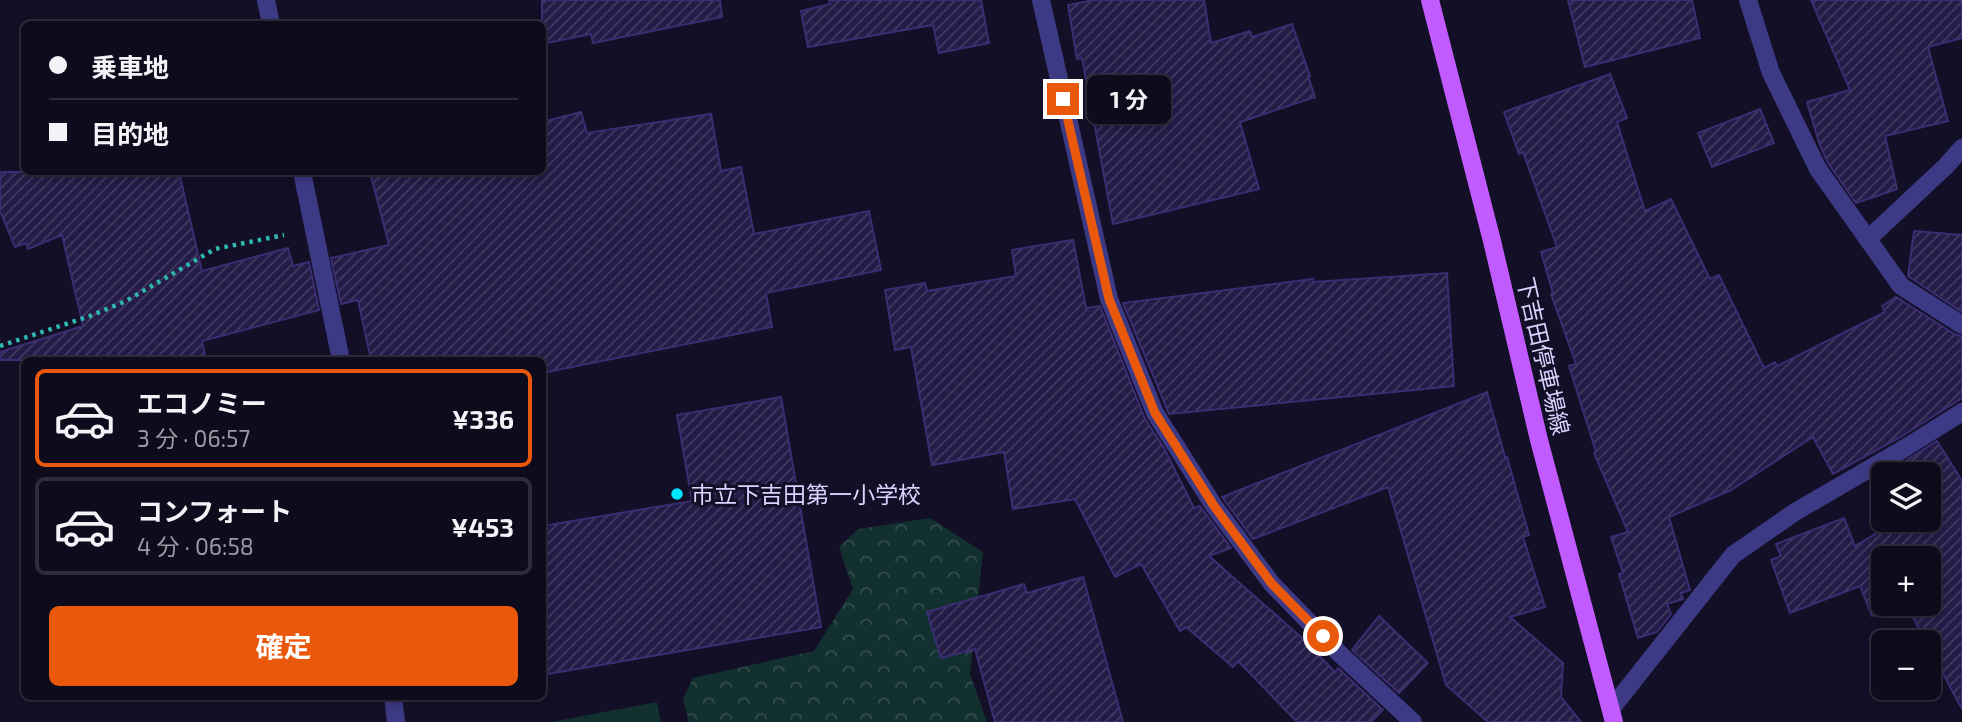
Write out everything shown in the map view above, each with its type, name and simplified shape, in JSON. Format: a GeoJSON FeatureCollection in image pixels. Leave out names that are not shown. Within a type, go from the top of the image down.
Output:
{"type":"FeatureCollection","features":[{"type":"Feature","properties":{"kind":"main road","name":"下吉田停車場線"},"geometry":{"type":"LineString","coordinates":[[1430,0],[1492,241],[1539,440],[1613,716]]}},
{"type":"Feature","properties":{"kind":"street"},"geometry":{"type":"LineString","coordinates":[[266,0],[270,21]]}},
{"type":"Feature","properties":{"kind":"street"},"geometry":{"type":"LineString","coordinates":[[1041,0],[1109,299],[1155,413],[1214,506],[1272,584],[1340,654],[1413,722]]}},
{"type":"Feature","properties":{"kind":"street"},"geometry":{"type":"LineString","coordinates":[[1748,0],[1771,74],[1818,169],[1901,286],[1962,325]]}},
{"type":"Feature","properties":{"kind":"street"},"geometry":{"type":"LineString","coordinates":[[1868,239],[1962,148]]}},
{"type":"Feature","properties":{"kind":"street"},"geometry":{"type":"LineString","coordinates":[[303,175],[340,357]]}},
{"type":"Feature","properties":{"kind":"street"},"geometry":{"type":"LineString","coordinates":[[1613,716],[1733,555],[1795,512],[1962,412]]}},
{"type":"Feature","properties":{"kind":"street"},"geometry":{"type":"LineString","coordinates":[[393,700],[396,722]]}},
{"type":"Feature","properties":{"kind":"path"},"geometry":{"type":"LineString","coordinates":[[0,346],[126,301],[215,249],[314,228]]}},
{"type":"Feature","properties":{"kind":"green space"},"geometry":{"type":"Polygon","coordinates":[[[930,518],[983,552],[970,674],[987,722],[689,722],[683,699],[693,678],[814,651],[853,589],[839,547],[858,529],[930,518]]]}},
{"type":"Feature","properties":{"kind":"green space"},"geometry":{"type":"Polygon","coordinates":[[[657,702],[661,722],[551,722],[657,702]]]}},
{"type":"Feature","properties":{"kind":"building"},"geometry":{"type":"Polygon","coordinates":[[[542,0],[720,0],[722,17],[593,43],[591,34],[546,43],[546,21],[542,21],[542,0]]]}},
{"type":"Feature","properties":{"kind":"building"},"geometry":{"type":"Polygon","coordinates":[[[829,0],[981,0],[989,43],[939,53],[933,25],[808,47],[801,11],[830,4],[829,0]]]}},
{"type":"Feature","properties":{"kind":"building"},"geometry":{"type":"Polygon","coordinates":[[[1094,0],[1204,0],[1211,43],[1250,31],[1252,37],[1292,24],[1315,97],[1240,122],[1259,189],[1113,224],[1082,58],[1077,59],[1068,5],[1094,0]]]}},
{"type":"Feature","properties":{"kind":"building"},"geometry":{"type":"Polygon","coordinates":[[[1568,0],[1692,0],[1700,38],[1585,67],[1568,0]]]}},
{"type":"Feature","properties":{"kind":"building"},"geometry":{"type":"Polygon","coordinates":[[[1811,0],[1962,0],[1962,38],[1928,47],[1948,121],[1885,136],[1897,189],[1856,203],[1828,163],[1807,102],[1850,90],[1811,0]]]}},
{"type":"Feature","properties":{"kind":"building"},"geometry":{"type":"Polygon","coordinates":[[[1610,74],[1627,118],[1617,122],[1645,211],[1671,199],[1710,279],[1719,275],[1764,368],[1775,362],[1777,366],[1885,312],[1882,306],[1896,297],[1956,335],[1962,336],[1962,398],[1899,438],[1833,474],[1813,437],[1731,490],[1669,517],[1690,590],[1681,593],[1683,599],[1667,604],[1671,614],[1657,632],[1638,638],[1619,574],[1623,573],[1611,537],[1628,532],[1594,453],[1596,452],[1569,366],[1576,364],[1551,294],[1553,293],[1541,252],[1557,247],[1523,152],[1519,154],[1504,112],[1610,74]]]}},
{"type":"Feature","properties":{"kind":"building"},"geometry":{"type":"Polygon","coordinates":[[[1760,109],[1774,143],[1712,167],[1698,133],[1760,109]]]}},
{"type":"Feature","properties":{"kind":"building"},"geometry":{"type":"Polygon","coordinates":[[[581,112],[587,133],[711,114],[721,171],[741,167],[754,234],[869,211],[881,270],[766,293],[772,327],[546,372],[546,357],[370,357],[358,300],[341,304],[331,258],[389,245],[371,175],[546,175],[546,121],[581,112]]]}},
{"type":"Feature","properties":{"kind":"building"},"geometry":{"type":"Polygon","coordinates":[[[0,172],[21,172],[21,175],[180,175],[202,271],[288,248],[293,266],[309,262],[319,310],[202,341],[205,357],[21,357],[21,360],[0,360],[0,352],[83,326],[62,235],[28,249],[26,243],[15,247],[0,211],[0,172]]]}},
{"type":"Feature","properties":{"kind":"building"},"geometry":{"type":"Polygon","coordinates":[[[1914,231],[1962,235],[1962,312],[1908,276],[1914,231]]]}},
{"type":"Feature","properties":{"kind":"building"},"geometry":{"type":"Polygon","coordinates":[[[1073,240],[1086,308],[1100,306],[1145,419],[1164,448],[1194,508],[1200,506],[1231,548],[1209,556],[1301,637],[1335,672],[1338,668],[1383,710],[1371,722],[1297,722],[1238,661],[1233,667],[1186,627],[1180,631],[1141,564],[1115,577],[1075,499],[1013,509],[1004,452],[932,465],[911,347],[895,350],[885,290],[925,283],[927,291],[1016,276],[1012,250],[1073,240]]]}},
{"type":"Feature","properties":{"kind":"building"},"geometry":{"type":"Polygon","coordinates":[[[1447,273],[1454,386],[1169,414],[1123,303],[1313,279],[1313,282],[1447,273]]]}},
{"type":"Feature","properties":{"kind":"building"},"geometry":{"type":"Polygon","coordinates":[[[1487,392],[1529,535],[1523,537],[1545,607],[1510,617],[1563,663],[1561,697],[1581,722],[1488,722],[1446,685],[1388,487],[1253,539],[1222,497],[1487,392]]]}},
{"type":"Feature","properties":{"kind":"building"},"geometry":{"type":"Polygon","coordinates":[[[781,397],[821,627],[546,674],[546,525],[692,501],[677,415],[781,397]]]}},
{"type":"Feature","properties":{"kind":"building"},"geometry":{"type":"Polygon","coordinates":[[[1937,441],[1962,481],[1962,709],[1941,670],[1941,630],[1920,630],[1912,616],[1941,616],[1941,546],[1871,546],[1871,614],[1860,586],[1790,613],[1771,560],[1781,556],[1776,544],[1844,518],[1855,546],[1878,532],[1941,532],[1941,462],[1904,462],[1937,441]]]}},
{"type":"Feature","properties":{"kind":"building"},"geometry":{"type":"Polygon","coordinates":[[[1083,577],[1123,722],[995,722],[975,649],[941,658],[927,612],[1024,584],[1027,593],[1083,577]]]}},
{"type":"Feature","properties":{"kind":"building"},"geometry":{"type":"Polygon","coordinates":[[[1379,616],[1428,663],[1399,693],[1352,650],[1379,616]]]}},
{"type":"Feature","properties":{"kind":"place","name":"市立下吉田第一小学校"},"geometry":{"type":"Point","coordinates":[677,494]}},
{"type":"Feature","properties":{"kind":"route"},"geometry":{"type":"LineString","coordinates":[[1063,99],[1109,299],[1155,413],[1214,506],[1272,584],[1323,636]]}}]}
